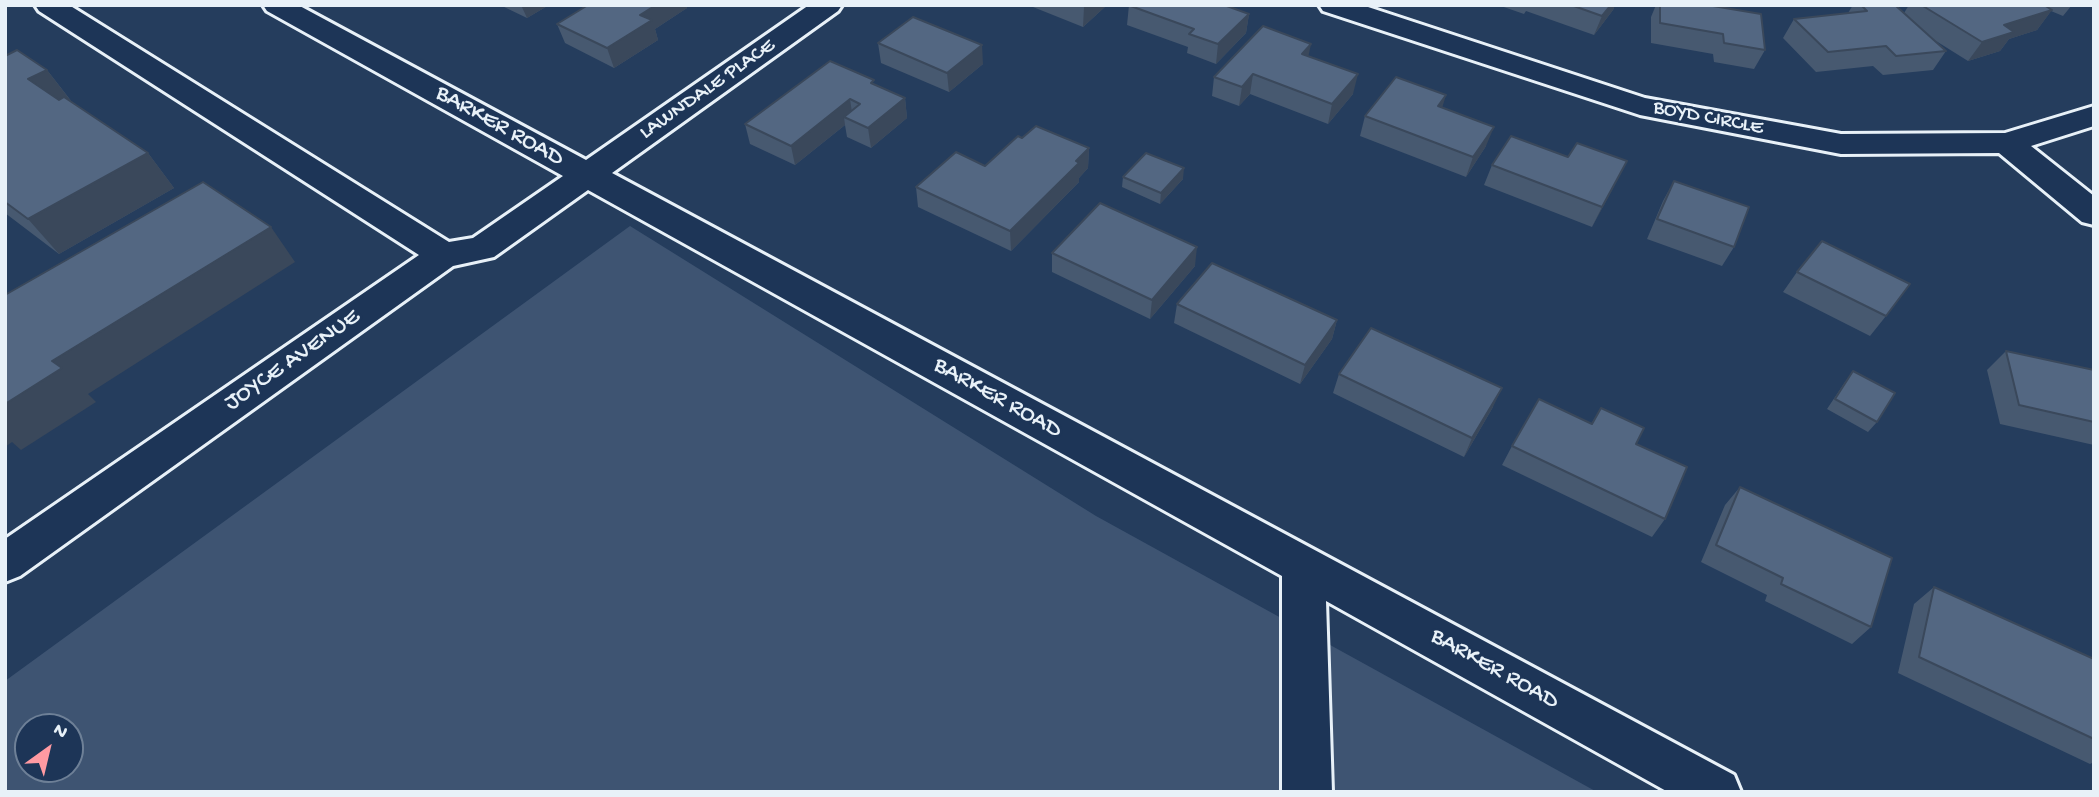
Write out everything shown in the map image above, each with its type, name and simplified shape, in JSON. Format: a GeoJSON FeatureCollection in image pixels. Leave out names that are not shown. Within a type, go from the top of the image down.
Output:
{"type":"FeatureCollection","features":[{"type":"Feature","properties":{"kind":"street"},"geometry":{"type":"LineString","coordinates":[[49,5],[444,255]]}},
{"type":"Feature","properties":{"kind":"street","name":"BARKER ROAD"},"geometry":{"type":"LineString","coordinates":[[277,5],[1717,792]]}},
{"type":"Feature","properties":{"kind":"street","name":"LAWNDALE PLACE"},"geometry":{"type":"LineString","coordinates":[[588,175],[828,5]]}},
{"type":"Feature","properties":{"kind":"street","name":"BOYD CIRCLE"},"geometry":{"type":"LineString","coordinates":[[1333,5],[1640,106],[1841,144],[2007,143],[2094,116]]}},
{"type":"Feature","properties":{"kind":"street"},"geometry":{"type":"LineString","coordinates":[[2007,143],[2094,214]]}},
{"type":"Feature","properties":{"kind":"street","name":"JOYCE AVENUE"},"geometry":{"type":"LineString","coordinates":[[5,563],[444,255],[481,249],[588,175]]}},
{"type":"Feature","properties":{"kind":"street"},"geometry":{"type":"LineString","coordinates":[[1303,566],[1307,792]]}},
{"type":"Feature","properties":{"kind":"shaded area"},"geometry":{"type":"Polygon","coordinates":[[[630,226],[1096,516],[1597,792],[5,792],[5,681],[630,226]]]}},
{"type":"Feature","properties":{"kind":"building"},"geometry":{"type":"Polygon","coordinates":[[[588,5],[656,5],[640,15],[652,20],[607,48],[557,24],[588,5]]]}},
{"type":"Feature","properties":{"kind":"building"},"geometry":{"type":"Polygon","coordinates":[[[1128,5],[1224,5],[1249,14],[1218,44],[1189,34],[1194,29],[1128,5]]]}},
{"type":"Feature","properties":{"kind":"building"},"geometry":{"type":"Polygon","coordinates":[[[1571,5],[1611,5],[1602,16],[1571,5]]]}},
{"type":"Feature","properties":{"kind":"building"},"geometry":{"type":"Polygon","coordinates":[[[1660,5],[1707,5],[1761,14],[1765,50],[1724,43],[1723,34],[1660,23],[1660,5]]]}},
{"type":"Feature","properties":{"kind":"building"},"geometry":{"type":"Polygon","coordinates":[[[1861,5],[1895,5],[1946,51],[1896,56],[1886,46],[1828,52],[1794,19],[1867,11],[1861,5]]]}},
{"type":"Feature","properties":{"kind":"building"},"geometry":{"type":"Polygon","coordinates":[[[2044,5],[2052,10],[2004,25],[2014,32],[1982,42],[1923,6],[2044,5]]]}},
{"type":"Feature","properties":{"kind":"building"},"geometry":{"type":"Polygon","coordinates":[[[913,17],[982,45],[947,73],[878,43],[913,17]]]}},
{"type":"Feature","properties":{"kind":"building"},"geometry":{"type":"Polygon","coordinates":[[[1263,26],[1311,44],[1302,54],[1358,74],[1332,104],[1253,74],[1242,87],[1214,77],[1263,26]]]}},
{"type":"Feature","properties":{"kind":"building"},"geometry":{"type":"Polygon","coordinates":[[[17,50],[47,70],[28,79],[59,100],[64,97],[148,153],[28,219],[5,202],[5,56],[17,50]]]}},
{"type":"Feature","properties":{"kind":"building"},"geometry":{"type":"Polygon","coordinates":[[[830,61],[874,80],[871,83],[905,98],[868,128],[844,117],[860,104],[850,99],[791,146],[745,124],[830,61]]]}},
{"type":"Feature","properties":{"kind":"building"},"geometry":{"type":"Polygon","coordinates":[[[1396,77],[1446,95],[1438,106],[1494,127],[1473,157],[1365,116],[1396,77]]]}},
{"type":"Feature","properties":{"kind":"building"},"geometry":{"type":"Polygon","coordinates":[[[1036,126],[1089,148],[1076,161],[1079,163],[1010,231],[916,187],[956,152],[985,166],[1018,136],[1022,138],[1036,126]]]}},
{"type":"Feature","properties":{"kind":"building"},"geometry":{"type":"Polygon","coordinates":[[[1511,136],[1568,157],[1577,143],[1627,161],[1602,207],[1492,165],[1511,136]]]}},
{"type":"Feature","properties":{"kind":"building"},"geometry":{"type":"Polygon","coordinates":[[[1146,153],[1184,168],[1161,193],[1123,177],[1146,153]]]}},
{"type":"Feature","properties":{"kind":"building"},"geometry":{"type":"Polygon","coordinates":[[[1674,181],[1749,207],[1734,247],[1657,219],[1674,181]]]}},
{"type":"Feature","properties":{"kind":"building"},"geometry":{"type":"Polygon","coordinates":[[[203,182],[271,227],[52,361],[62,368],[5,404],[5,295],[203,182]]]}},
{"type":"Feature","properties":{"kind":"building"},"geometry":{"type":"Polygon","coordinates":[[[1100,203],[1197,247],[1152,300],[1052,253],[1100,203]]]}},
{"type":"Feature","properties":{"kind":"building"},"geometry":{"type":"Polygon","coordinates":[[[1822,241],[1910,284],[1886,316],[1797,272],[1822,241]]]}},
{"type":"Feature","properties":{"kind":"building"},"geometry":{"type":"Polygon","coordinates":[[[1212,263],[1337,320],[1305,365],[1177,304],[1212,263]]]}},
{"type":"Feature","properties":{"kind":"building"},"geometry":{"type":"Polygon","coordinates":[[[1371,328],[1502,388],[1472,438],[1339,374],[1371,328]]]}},
{"type":"Feature","properties":{"kind":"building"},"geometry":{"type":"Polygon","coordinates":[[[2006,351],[2094,370],[2094,422],[2019,405],[2006,351]]]}},
{"type":"Feature","properties":{"kind":"building"},"geometry":{"type":"Polygon","coordinates":[[[1853,371],[1895,393],[1877,422],[1835,399],[1853,371]]]}},
{"type":"Feature","properties":{"kind":"building"},"geometry":{"type":"Polygon","coordinates":[[[1539,399],[1592,424],[1601,408],[1644,428],[1636,444],[1687,467],[1665,519],[1512,446],[1539,399]]]}},
{"type":"Feature","properties":{"kind":"building"},"geometry":{"type":"Polygon","coordinates":[[[1740,487],[1892,558],[1871,627],[1781,584],[1783,578],[1716,545],[1740,487]]]}},
{"type":"Feature","properties":{"kind":"building"},"geometry":{"type":"Polygon","coordinates":[[[1934,587],[2094,659],[2094,739],[1919,657],[1934,587]]]}}]}
